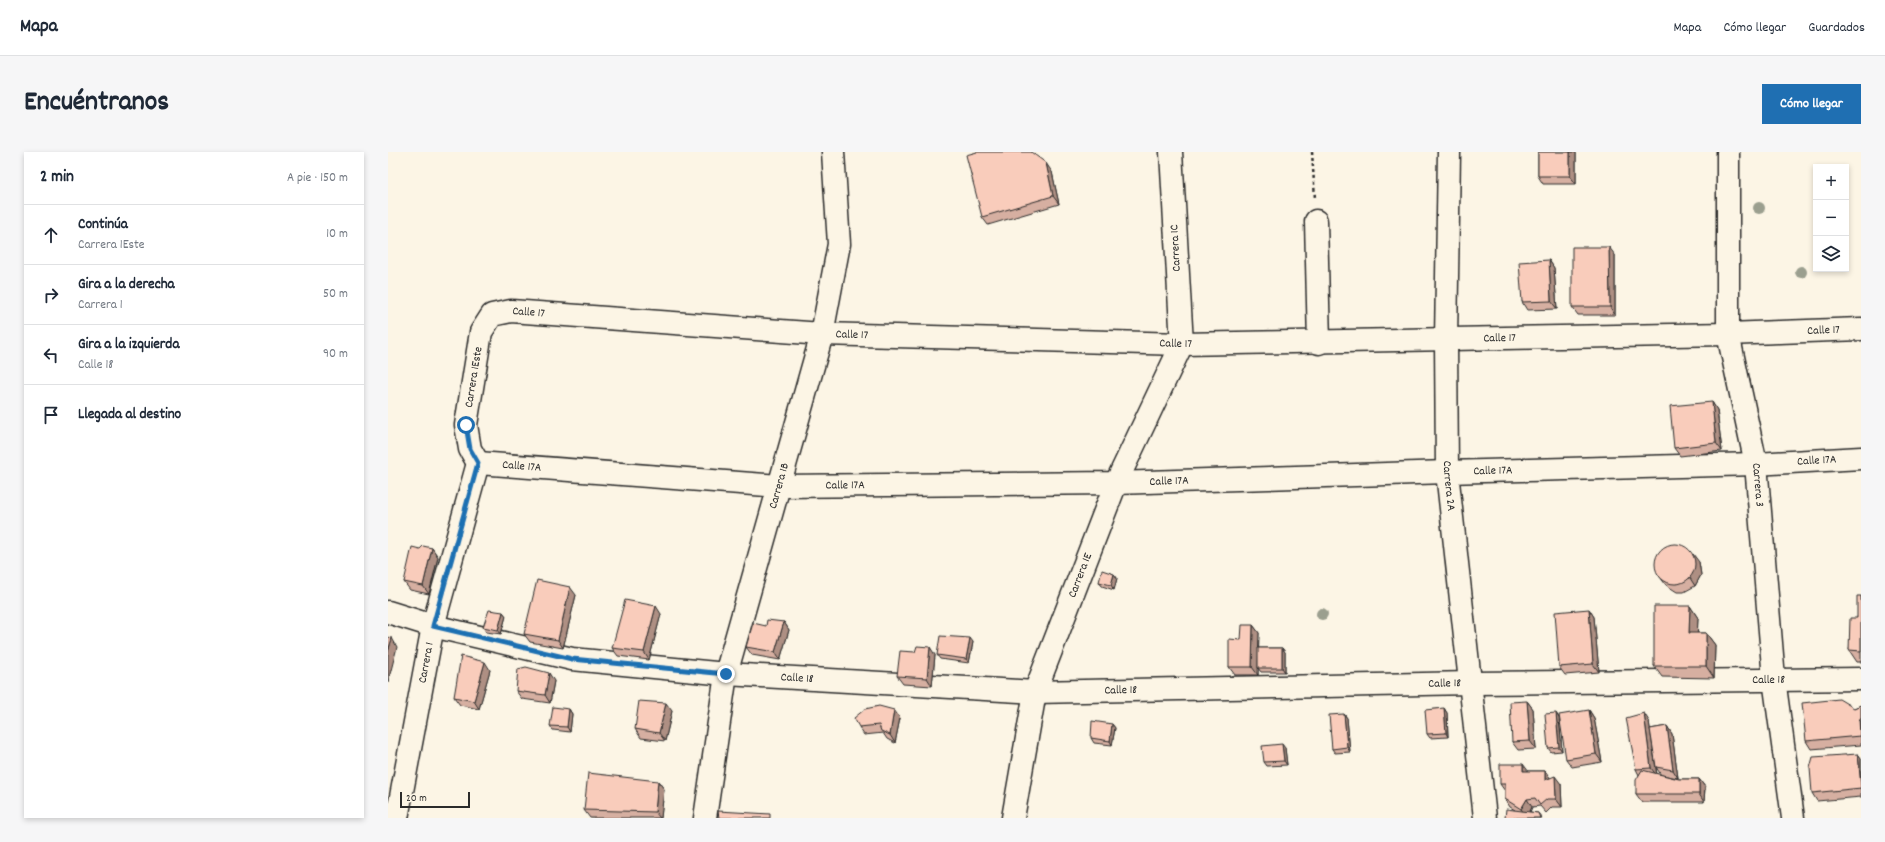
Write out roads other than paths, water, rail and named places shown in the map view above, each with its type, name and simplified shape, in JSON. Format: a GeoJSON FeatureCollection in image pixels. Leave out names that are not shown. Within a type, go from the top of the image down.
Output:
{"type":"FeatureCollection","features":[{"type":"Feature","properties":{"kind":"street","name":"Carrera 1B"},"geometry":{"type":"LineString","coordinates":[[706,818],[726,674],[822,334],[839,244],[834,152]]}},
{"type":"Feature","properties":{"kind":"street","name":"Carrera 1C"},"geometry":{"type":"LineString","coordinates":[[1171,152],[1182,344]]}},
{"type":"Feature","properties":{"kind":"street","name":"Carrera 2A"},"geometry":{"type":"LineString","coordinates":[[1450,152],[1446,340],[1447,472],[1485,818]]}},
{"type":"Feature","properties":{"kind":"street","name":"Carrera 3"},"geometry":{"type":"LineString","coordinates":[[1728,152],[1728,334],[1756,464],[1774,679],[1793,818]]}},
{"type":"Feature","properties":{"kind":"street"},"geometry":{"type":"LineString","coordinates":[[1316,221],[1319,343]]}},
{"type":"Feature","properties":{"kind":"street","name":"Calle 17"},"geometry":{"type":"LineString","coordinates":[[492,315],[511,311],[822,334],[1182,344],[1319,343],[1728,334],[1861,329]]}},
{"type":"Feature","properties":{"kind":"street","name":"Carrera 1Este"},"geometry":{"type":"LineString","coordinates":[[478,463],[470,449],[466,425],[481,332],[492,315]]}},
{"type":"Feature","properties":{"kind":"street","name":"Carrera 1E"},"geometry":{"type":"LineString","coordinates":[[1013,818],[1035,692],[1116,484],[1182,344]]}},
{"type":"Feature","properties":{"kind":"street","name":"Calle 17A"},"geometry":{"type":"LineString","coordinates":[[478,463],[779,486],[1116,484],[1447,472],[1756,464],[1861,458]]}},
{"type":"Feature","properties":{"kind":"street","name":"Carrera 1"},"geometry":{"type":"LineString","coordinates":[[397,818],[433,626],[478,463]]}},
{"type":"Feature","properties":{"kind":"street","name":"Calle 18"},"geometry":{"type":"LineString","coordinates":[[388,612],[433,626],[572,659],[726,674],[1035,692],[1470,683],[1861,679]]}}]}
